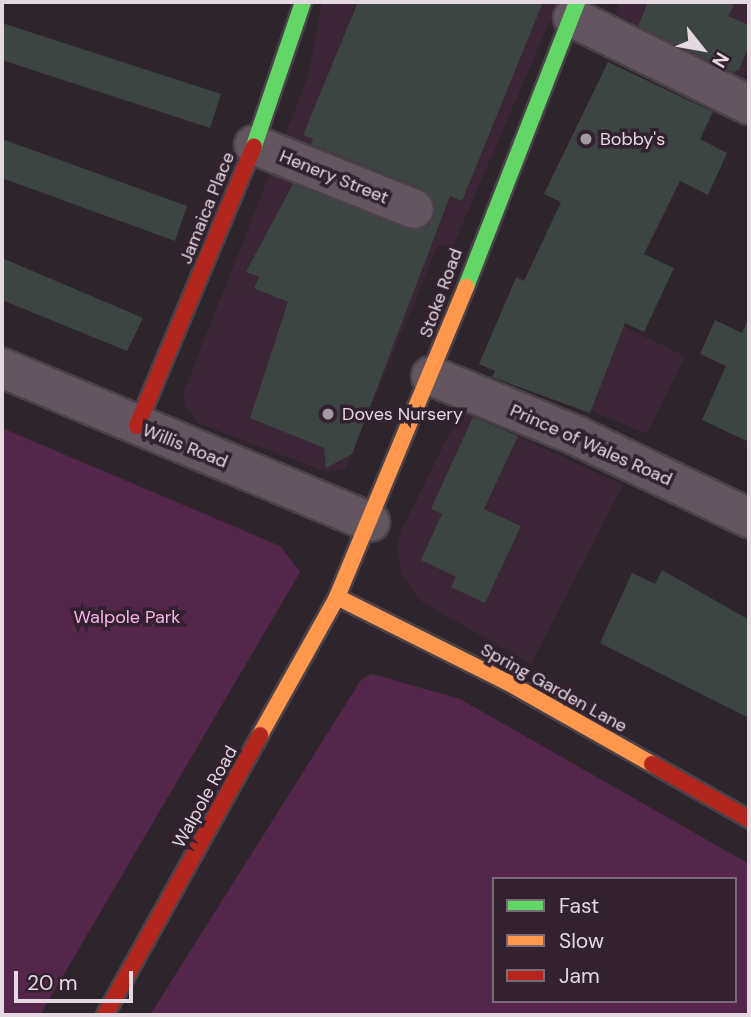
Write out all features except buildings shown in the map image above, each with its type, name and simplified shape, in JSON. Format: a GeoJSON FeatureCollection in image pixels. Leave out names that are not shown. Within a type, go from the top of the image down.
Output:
{"type":"FeatureCollection","features":[{"type":"Feature","properties":{"kind":"street","name":"Jamaica Place"},"geometry":{"type":"LineString","coordinates":[[137,426],[289,57],[303,2]]}},
{"type":"Feature","properties":{"kind":"street"},"geometry":{"type":"LineString","coordinates":[[575,10],[749,105]]}},
{"type":"Feature","properties":{"kind":"street","name":"Stoke Road"},"geometry":{"type":"LineString","coordinates":[[337,597],[431,376],[575,10]]}},
{"type":"Feature","properties":{"kind":"street","name":"Henery Street"},"geometry":{"type":"LineString","coordinates":[[254,145],[414,209]]}},
{"type":"Feature","properties":{"kind":"street","name":"Willis Road"},"geometry":{"type":"LineString","coordinates":[[2,368],[370,522]]}},
{"type":"Feature","properties":{"kind":"street","name":"Prince of Wales Road"},"geometry":{"type":"LineString","coordinates":[[431,376],[577,436],[749,518]]}},
{"type":"Feature","properties":{"kind":"street","name":"Spring Garden Lane"},"geometry":{"type":"LineString","coordinates":[[337,597],[507,682],[749,819]]}},
{"type":"Feature","properties":{"kind":"street","name":"Walpole Road"},"geometry":{"type":"LineString","coordinates":[[105,1015],[337,597]]}},
{"type":"Feature","properties":{"kind":"shaded area"},"geometry":{"type":"Polygon","coordinates":[[[322,2],[558,2],[453,246],[438,245],[346,468],[327,472],[198,423],[185,406],[184,391],[308,77],[322,2]]]}},
{"type":"Feature","properties":{"kind":"shaded area"},"geometry":{"type":"Polygon","coordinates":[[[619,2],[749,2],[745,81],[616,14],[619,2]]]}},
{"type":"Feature","properties":{"kind":"shaded area"},"geometry":{"type":"Polygon","coordinates":[[[517,275],[685,356],[647,434],[479,364],[517,275]]]}},
{"type":"Feature","properties":{"kind":"shaded area"},"geometry":{"type":"Polygon","coordinates":[[[461,410],[623,485],[531,664],[422,602],[401,575],[397,545],[403,527],[461,410]]]}},
{"type":"Feature","properties":{"kind":"green space","name":"Walpole Park"},"geometry":{"type":"Polygon","coordinates":[[[2,428],[280,546],[300,572],[40,1015],[2,1015],[2,428]]]}},
{"type":"Feature","properties":{"kind":"green space"},"geometry":{"type":"Polygon","coordinates":[[[372,674],[460,699],[749,864],[749,1015],[150,1015],[361,680],[372,674]]]}},
{"type":"Feature","properties":{"kind":"traffic: fast"},"geometry":{"type":"LineString","coordinates":[[254,146],[303,2]]}},
{"type":"Feature","properties":{"kind":"traffic: fast"},"geometry":{"type":"LineString","coordinates":[[466,287],[577,2]]}},
{"type":"Feature","properties":{"kind":"traffic: slow"},"geometry":{"type":"LineString","coordinates":[[260,735],[337,597],[466,287]]}},
{"type":"Feature","properties":{"kind":"traffic: slow"},"geometry":{"type":"LineString","coordinates":[[337,597],[507,682],[652,764]]}},
{"type":"Feature","properties":{"kind":"traffic: jam"},"geometry":{"type":"LineString","coordinates":[[137,426],[254,146]]}},
{"type":"Feature","properties":{"kind":"traffic: jam"},"geometry":{"type":"LineString","coordinates":[[105,1015],[260,735]]}},
{"type":"Feature","properties":{"kind":"traffic: jam"},"geometry":{"type":"LineString","coordinates":[[652,764],[749,819]]}},
{"type":"Feature","properties":{"kind":"place","name":"Bobby's"},"geometry":{"type":"Point","coordinates":[586,139]}},
{"type":"Feature","properties":{"kind":"place","name":"Doves Nursery"},"geometry":{"type":"Point","coordinates":[328,414]}}]}
